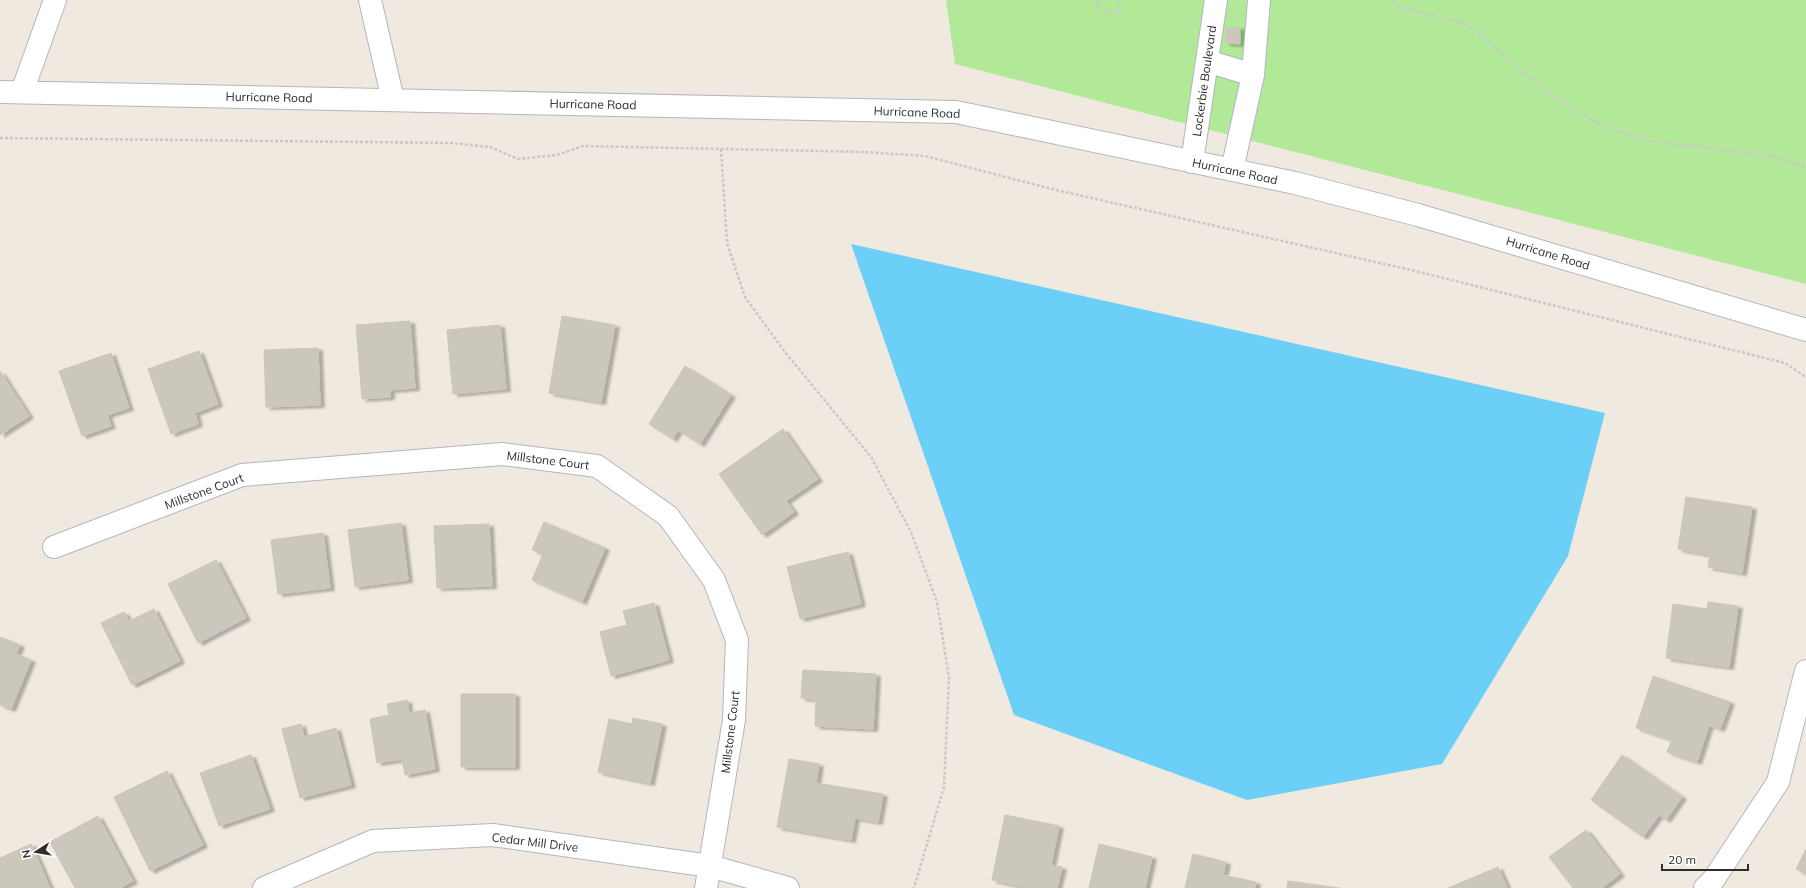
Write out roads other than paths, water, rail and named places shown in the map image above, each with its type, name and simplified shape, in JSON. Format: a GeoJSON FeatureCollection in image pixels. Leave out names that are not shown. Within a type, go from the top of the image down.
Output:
{"type":"FeatureCollection","features":[{"type":"Feature","properties":{"kind":"street"},"geometry":{"type":"LineString","coordinates":[[22,92],[55,0]]}},
{"type":"Feature","properties":{"kind":"street"},"geometry":{"type":"LineString","coordinates":[[370,0],[393,100]]}},
{"type":"Feature","properties":{"kind":"street","name":"Lockerbie Boulevard"},"geometry":{"type":"LineString","coordinates":[[1192,162],[1216,0]]}},
{"type":"Feature","properties":{"kind":"street"},"geometry":{"type":"LineString","coordinates":[[1232,170],[1254,75],[1259,0]]}},
{"type":"Feature","properties":{"kind":"street"},"geometry":{"type":"LineString","coordinates":[[1207,61],[1254,75]]}},
{"type":"Feature","properties":{"kind":"street","name":"Hurricane Road"},"geometry":{"type":"LineString","coordinates":[[0,92],[956,112],[1295,183],[1418,215],[1806,330]]}},
{"type":"Feature","properties":{"kind":"street","name":"Millstone Court"},"geometry":{"type":"LineString","coordinates":[[54,547],[242,475],[502,454],[597,466],[668,516],[714,580],[737,640],[734,720],[706,888]]}},
{"type":"Feature","properties":{"kind":"street"},"geometry":{"type":"LineString","coordinates":[[1715,885],[1778,782],[1806,671]]}},
{"type":"Feature","properties":{"kind":"street","name":"Cedar Mill Drive"},"geometry":{"type":"LineString","coordinates":[[264,888],[373,841],[493,835],[710,866],[788,888]]}},
{"type":"Feature","properties":{"kind":"water"},"geometry":{"type":"Polygon","coordinates":[[[851,244],[1605,413],[1568,556],[1442,764],[1247,800],[1014,715],[851,244]]]}}]}
